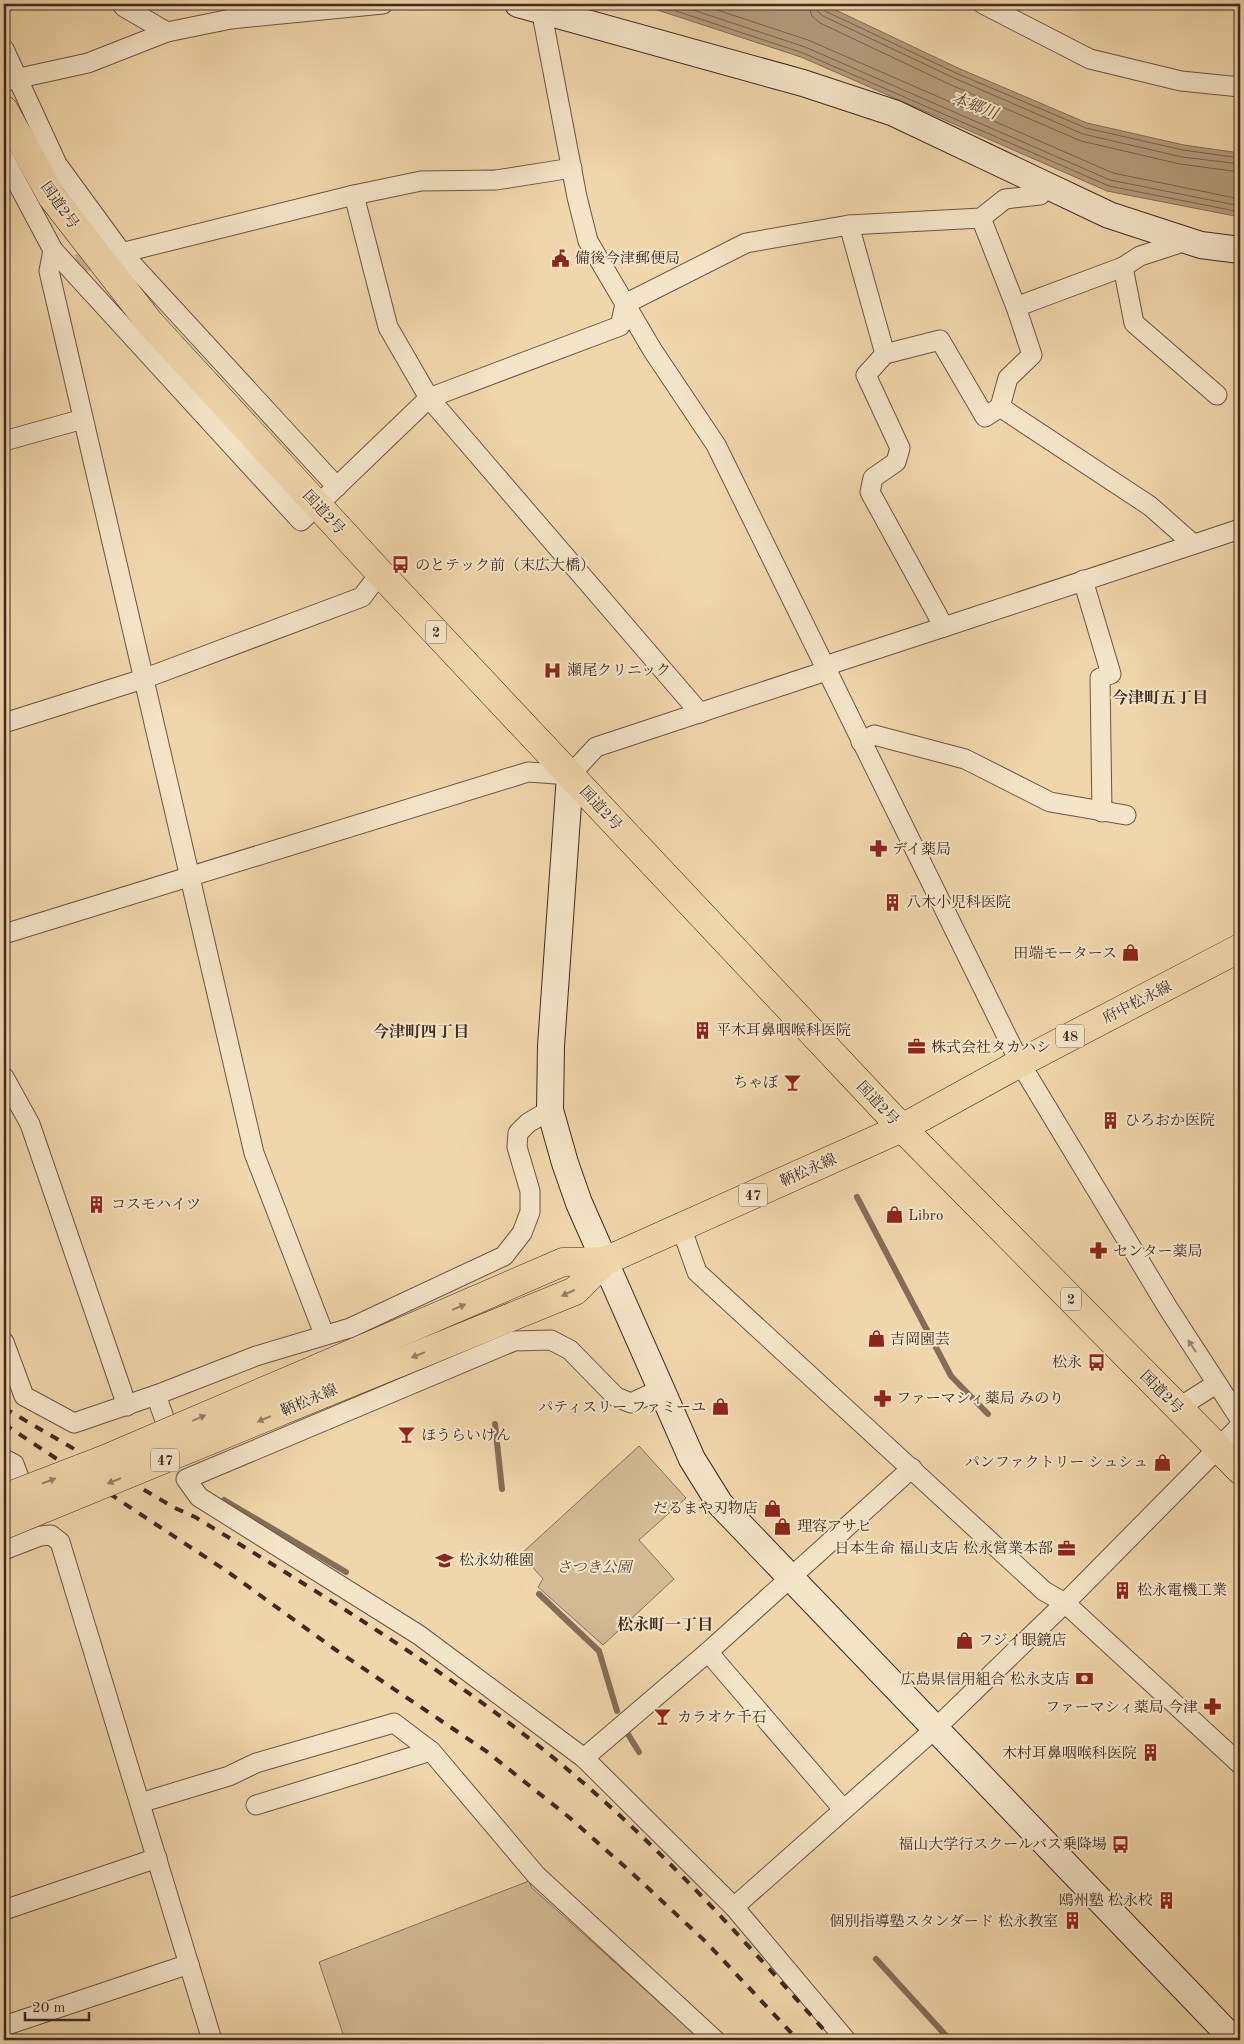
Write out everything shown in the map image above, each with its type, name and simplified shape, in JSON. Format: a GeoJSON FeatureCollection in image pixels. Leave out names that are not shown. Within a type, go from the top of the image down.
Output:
{"type":"FeatureCollection","features":[{"type":"Feature","properties":{"kind":"main road","name":"国道2号"},"geometry":{"type":"LineString","coordinates":[[4,110],[52,197],[150,323],[380,573],[902,1128],[1240,1470]]}},
{"type":"Feature","properties":{"kind":"main road","name":"府中松永線"},"geometry":{"type":"LineString","coordinates":[[902,1128],[1020,1063],[1240,948]]}},
{"type":"Feature","properties":{"kind":"main road","name":"鞆松永線"},"geometry":{"type":"LineString","coordinates":[[4,1525],[322,1380],[563,1262],[605,1261],[902,1128]]}},
{"type":"Feature","properties":{"kind":"main road","name":"鞆松永線"},"geometry":{"type":"LineString","coordinates":[[4,1498],[322,1380]]}},
{"type":"Feature","properties":{"kind":"street"},"geometry":{"type":"LineString","coordinates":[[122,4],[167,32]]}},
{"type":"Feature","properties":{"kind":"street"},"geometry":{"type":"LineString","coordinates":[[11,80],[88,63],[167,32],[231,19],[382,4]]}},
{"type":"Feature","properties":{"kind":"street"},"geometry":{"type":"LineString","coordinates":[[982,4],[1090,59],[1181,81],[1240,86]]}},
{"type":"Feature","properties":{"kind":"street"},"geometry":{"type":"LineString","coordinates":[[530,6],[572,168],[588,241],[653,352],[716,445],[1020,1063],[1168,1308],[1240,1418]]}},
{"type":"Feature","properties":{"kind":"street"},"geometry":{"type":"LineString","coordinates":[[530,6],[802,83],[894,114],[1109,215],[1201,245],[1240,250]]}},
{"type":"Feature","properties":{"kind":"street"},"geometry":{"type":"LineString","coordinates":[[4,49],[11,80],[57,164],[117,254],[337,487]]}},
{"type":"Feature","properties":{"kind":"street"},"geometry":{"type":"LineString","coordinates":[[4,158],[53,250],[73,266],[301,521],[429,398],[620,326],[625,304]]}},
{"type":"Feature","properties":{"kind":"street"},"geometry":{"type":"LineString","coordinates":[[117,254],[354,195],[421,181],[496,180],[572,168]]}},
{"type":"Feature","properties":{"kind":"street"},"geometry":{"type":"LineString","coordinates":[[625,304],[746,243],[849,225],[981,218],[1006,199],[1040,195],[1048,185]]}},
{"type":"Feature","properties":{"kind":"street"},"geometry":{"type":"LineString","coordinates":[[354,195],[388,327],[429,398],[700,713]]}},
{"type":"Feature","properties":{"kind":"street"},"geometry":{"type":"LineString","coordinates":[[944,627],[870,492],[873,478],[896,462],[900,448],[866,375],[885,354],[940,340],[985,417],[1000,407],[1008,378],[1032,355],[1016,307],[981,218]]}},
{"type":"Feature","properties":{"kind":"street"},"geometry":{"type":"LineString","coordinates":[[849,225],[885,354]]}},
{"type":"Feature","properties":{"kind":"street"},"geometry":{"type":"LineString","coordinates":[[1016,307],[1124,267],[1140,256],[1177,244],[1177,237]]}},
{"type":"Feature","properties":{"kind":"street"},"geometry":{"type":"LineString","coordinates":[[53,250],[49,272],[188,878],[254,1153],[324,1334]]}},
{"type":"Feature","properties":{"kind":"street"},"geometry":{"type":"LineString","coordinates":[[49,272],[73,266]]}},
{"type":"Feature","properties":{"kind":"street"},"geometry":{"type":"LineString","coordinates":[[1124,267],[1134,323],[1217,395]]}},
{"type":"Feature","properties":{"kind":"street"},"geometry":{"type":"LineString","coordinates":[[1000,407],[1150,506],[1193,544]]}},
{"type":"Feature","properties":{"kind":"street"},"geometry":{"type":"LineString","coordinates":[[4,441],[83,419]]}},
{"type":"Feature","properties":{"kind":"street"},"geometry":{"type":"LineString","coordinates":[[1234,2040],[720,1504],[692,1459],[573,1187],[550,1110],[551,1046],[570,775],[596,747],[826,671],[834,663],[1240,529]]}},
{"type":"Feature","properties":{"kind":"street"},"geometry":{"type":"LineString","coordinates":[[4,723],[143,679],[362,598],[380,573]]}},
{"type":"Feature","properties":{"kind":"street"},"geometry":{"type":"LineString","coordinates":[[1084,580],[1111,674],[1100,678],[1102,812]]}},
{"type":"Feature","properties":{"kind":"street"},"geometry":{"type":"LineString","coordinates":[[861,742],[874,735],[965,759],[1050,802],[1126,815]]}},
{"type":"Feature","properties":{"kind":"street"},"geometry":{"type":"LineString","coordinates":[[4,934],[528,772],[570,775]]}},
{"type":"Feature","properties":{"kind":"street"},"geometry":{"type":"LineString","coordinates":[[4,1077],[30,1124],[127,1406]]}},
{"type":"Feature","properties":{"kind":"street"},"geometry":{"type":"LineString","coordinates":[[4,1342],[24,1396],[74,1423],[127,1406],[256,1356],[324,1334],[350,1328],[504,1256],[522,1234],[530,1212],[530,1191],[517,1147],[518,1133],[528,1123],[550,1110]]}},
{"type":"Feature","properties":{"kind":"street"},"geometry":{"type":"LineString","coordinates":[[681,1227],[697,1272],[1044,1590],[1065,1603],[1240,1764]]}},
{"type":"Feature","properties":{"kind":"street"},"geometry":{"type":"LineString","coordinates":[[186,1479],[514,1340],[551,1340],[570,1350],[616,1397],[631,1403],[661,1389]]}},
{"type":"Feature","properties":{"kind":"street"},"geometry":{"type":"LineString","coordinates":[[1178,1408],[1216,1384]]}},
{"type":"Feature","properties":{"kind":"street"},"geometry":{"type":"LineString","coordinates":[[156,1395],[186,1479],[198,1497],[419,1635],[584,1758],[734,1907],[846,2040]]}},
{"type":"Feature","properties":{"kind":"street"},"geometry":{"type":"LineString","coordinates":[[734,1907],[936,1728],[1065,1603],[1217,1447],[1240,1426]]}},
{"type":"Feature","properties":{"kind":"street"},"geometry":{"type":"LineString","coordinates":[[4,1459],[14,1464],[40,1536]]}},
{"type":"Feature","properties":{"kind":"street"},"geometry":{"type":"LineString","coordinates":[[584,1758],[708,1652],[912,1468]]}},
{"type":"Feature","properties":{"kind":"street"},"geometry":{"type":"LineString","coordinates":[[4,1550],[40,1536],[51,1535],[60,1542],[212,2040]]}},
{"type":"Feature","properties":{"kind":"street"},"geometry":{"type":"LineString","coordinates":[[708,1652],[843,1809]]}},
{"type":"Feature","properties":{"kind":"street"},"geometry":{"type":"LineString","coordinates":[[140,1803],[229,1776],[256,1763],[394,1723],[430,1751],[536,1875],[715,2040]]}},
{"type":"Feature","properties":{"kind":"street"},"geometry":{"type":"LineString","coordinates":[[256,1805],[430,1751]]}},
{"type":"Feature","properties":{"kind":"street"},"geometry":{"type":"LineString","coordinates":[[4,1910],[157,1858]]}},
{"type":"Feature","properties":{"kind":"street"},"geometry":{"type":"LineString","coordinates":[[4,2026],[189,1964]]}},
{"type":"Feature","properties":{"kind":"green space","name":"さつき公園"},"geometry":{"type":"Polygon","coordinates":[[[639,1446],[686,1498],[639,1540],[674,1579],[603,1645],[538,1587],[543,1579],[521,1554],[639,1446]]]}},
{"type":"Feature","properties":{"kind":"green space"},"geometry":{"type":"Polygon","coordinates":[[[529,1881],[531,1887],[701,2040],[345,2040],[319,1962],[529,1881]]]}},
{"type":"Feature","properties":{"kind":"water","name":"本郷川"},"geometry":{"type":"Polygon","coordinates":[[[639,4],[823,4],[958,68],[1087,123],[1184,145],[1240,153],[1240,217],[1107,191],[801,57],[639,4]]]}},
{"type":"Feature","properties":{"kind":"waterway"},"geometry":{"type":"LineString","coordinates":[[857,1197],[951,1376],[988,1414]]}},
{"type":"Feature","properties":{"kind":"waterway"},"geometry":{"type":"LineString","coordinates":[[495,1424],[502,1489]]}},
{"type":"Feature","properties":{"kind":"waterway"},"geometry":{"type":"LineString","coordinates":[[224,1500],[346,1572]]}},
{"type":"Feature","properties":{"kind":"waterway"},"geometry":{"type":"LineString","coordinates":[[539,1594],[599,1651],[617,1711]]}},
{"type":"Feature","properties":{"kind":"waterway"},"geometry":{"type":"LineString","coordinates":[[626,1731],[639,1752]]}},
{"type":"Feature","properties":{"kind":"waterway"},"geometry":{"type":"LineString","coordinates":[[876,1959],[950,2040]]}},
{"type":"Feature","properties":{"kind":"tunnel"},"geometry":{"type":"LineString","coordinates":[[77,264],[110,256]]}},
{"type":"Feature","properties":{"kind":"railway"},"geometry":{"type":"LineString","coordinates":[[4,1408],[175,1508],[195,1517],[339,1606],[433,1668],[523,1734],[603,1800],[672,1866],[738,1935],[833,2040]]}},
{"type":"Feature","properties":{"kind":"railway"},"geometry":{"type":"LineString","coordinates":[[4,1424],[228,1572],[333,1648],[486,1751],[570,1818],[633,1874],[706,1942],[798,2040]]}},
{"type":"Feature","properties":{"kind":"place","name":"備後今津郵便局"},"geometry":{"type":"Point","coordinates":[561,258]}},
{"type":"Feature","properties":{"kind":"place","name":"のとテック前（末広大橋）"},"geometry":{"type":"Point","coordinates":[401,565]}},
{"type":"Feature","properties":{"kind":"place","name":"瀬尾クリニック"},"geometry":{"type":"Point","coordinates":[553,670]}},
{"type":"Feature","properties":{"kind":"place","name":"デイ薬局"},"geometry":{"type":"Point","coordinates":[878,849]}},
{"type":"Feature","properties":{"kind":"place","name":"八木小児科医院"},"geometry":{"type":"Point","coordinates":[892,902]}},
{"type":"Feature","properties":{"kind":"place","name":"田端モータース"},"geometry":{"type":"Point","coordinates":[1131,953]}},
{"type":"Feature","properties":{"kind":"place","name":"平木耳鼻咽喉科医院"},"geometry":{"type":"Point","coordinates":[702,1030]}},
{"type":"Feature","properties":{"kind":"place","name":"株式会社タカハシ"},"geometry":{"type":"Point","coordinates":[917,1047]}},
{"type":"Feature","properties":{"kind":"place","name":"ちゃぼ"},"geometry":{"type":"Point","coordinates":[792,1082]}},
{"type":"Feature","properties":{"kind":"place","name":"ひろおか医院"},"geometry":{"type":"Point","coordinates":[1111,1120]}},
{"type":"Feature","properties":{"kind":"place","name":"コスモハイツ"},"geometry":{"type":"Point","coordinates":[97,1204]}},
{"type":"Feature","properties":{"kind":"place","name":"Libro"},"geometry":{"type":"Point","coordinates":[894,1215]}},
{"type":"Feature","properties":{"kind":"place","name":"センター薬局"},"geometry":{"type":"Point","coordinates":[1099,1251]}},
{"type":"Feature","properties":{"kind":"place","name":"吉岡園芸"},"geometry":{"type":"Point","coordinates":[876,1339]}},
{"type":"Feature","properties":{"kind":"place","name":"松永"},"geometry":{"type":"Point","coordinates":[1096,1362]}},
{"type":"Feature","properties":{"kind":"place","name":"ファーマシィ薬局 みのり"},"geometry":{"type":"Point","coordinates":[882,1398]}},
{"type":"Feature","properties":{"kind":"place","name":"パティスリー ファミーユ"},"geometry":{"type":"Point","coordinates":[720,1407]}},
{"type":"Feature","properties":{"kind":"place","name":"ほうらいけん"},"geometry":{"type":"Point","coordinates":[407,1435]}},
{"type":"Feature","properties":{"kind":"place","name":"パンファクトリー シュシュ"},"geometry":{"type":"Point","coordinates":[1162,1462]}},
{"type":"Feature","properties":{"kind":"place","name":"だるまや刃物店"},"geometry":{"type":"Point","coordinates":[772,1508]}},
{"type":"Feature","properties":{"kind":"place","name":"理容アサヒ"},"geometry":{"type":"Point","coordinates":[783,1526]}},
{"type":"Feature","properties":{"kind":"place","name":"日本生命 福山支店 松永営業本部"},"geometry":{"type":"Point","coordinates":[1067,1548]}},
{"type":"Feature","properties":{"kind":"place","name":"松永幼稚園"},"geometry":{"type":"Point","coordinates":[445,1560]}},
{"type":"Feature","properties":{"kind":"place","name":"松永電機工業"},"geometry":{"type":"Point","coordinates":[1123,1590]}},
{"type":"Feature","properties":{"kind":"place","name":"フジイ眼鏡店"},"geometry":{"type":"Point","coordinates":[964,1640]}},
{"type":"Feature","properties":{"kind":"place","name":"広島県信用組合 松永支店"},"geometry":{"type":"Point","coordinates":[1084,1679]}},
{"type":"Feature","properties":{"kind":"place","name":"ファーマシィ薬局 今津"},"geometry":{"type":"Point","coordinates":[1212,1707]}},
{"type":"Feature","properties":{"kind":"place","name":"カラオケ千石"},"geometry":{"type":"Point","coordinates":[663,1717]}},
{"type":"Feature","properties":{"kind":"place","name":"木村耳鼻咽喉科医院"},"geometry":{"type":"Point","coordinates":[1151,1753]}},
{"type":"Feature","properties":{"kind":"place","name":"福山大学行スクールバス乗降場"},"geometry":{"type":"Point","coordinates":[1121,1844]}},
{"type":"Feature","properties":{"kind":"place","name":"鴎州塾 松永校"},"geometry":{"type":"Point","coordinates":[1167,1900]}},
{"type":"Feature","properties":{"kind":"place","name":"個別指導塾スタンダード 松永教室"},"geometry":{"type":"Point","coordinates":[1072,1921]}},
{"type":"Feature","properties":{"kind":"district","name":"今津町五丁目"},"geometry":{"type":"Point","coordinates":[1160,697]}},
{"type":"Feature","properties":{"kind":"district","name":"今津町四丁目"},"geometry":{"type":"Point","coordinates":[421,1031]}},
{"type":"Feature","properties":{"kind":"district","name":"松永町一丁目"},"geometry":{"type":"Point","coordinates":[665,1624]}}]}
